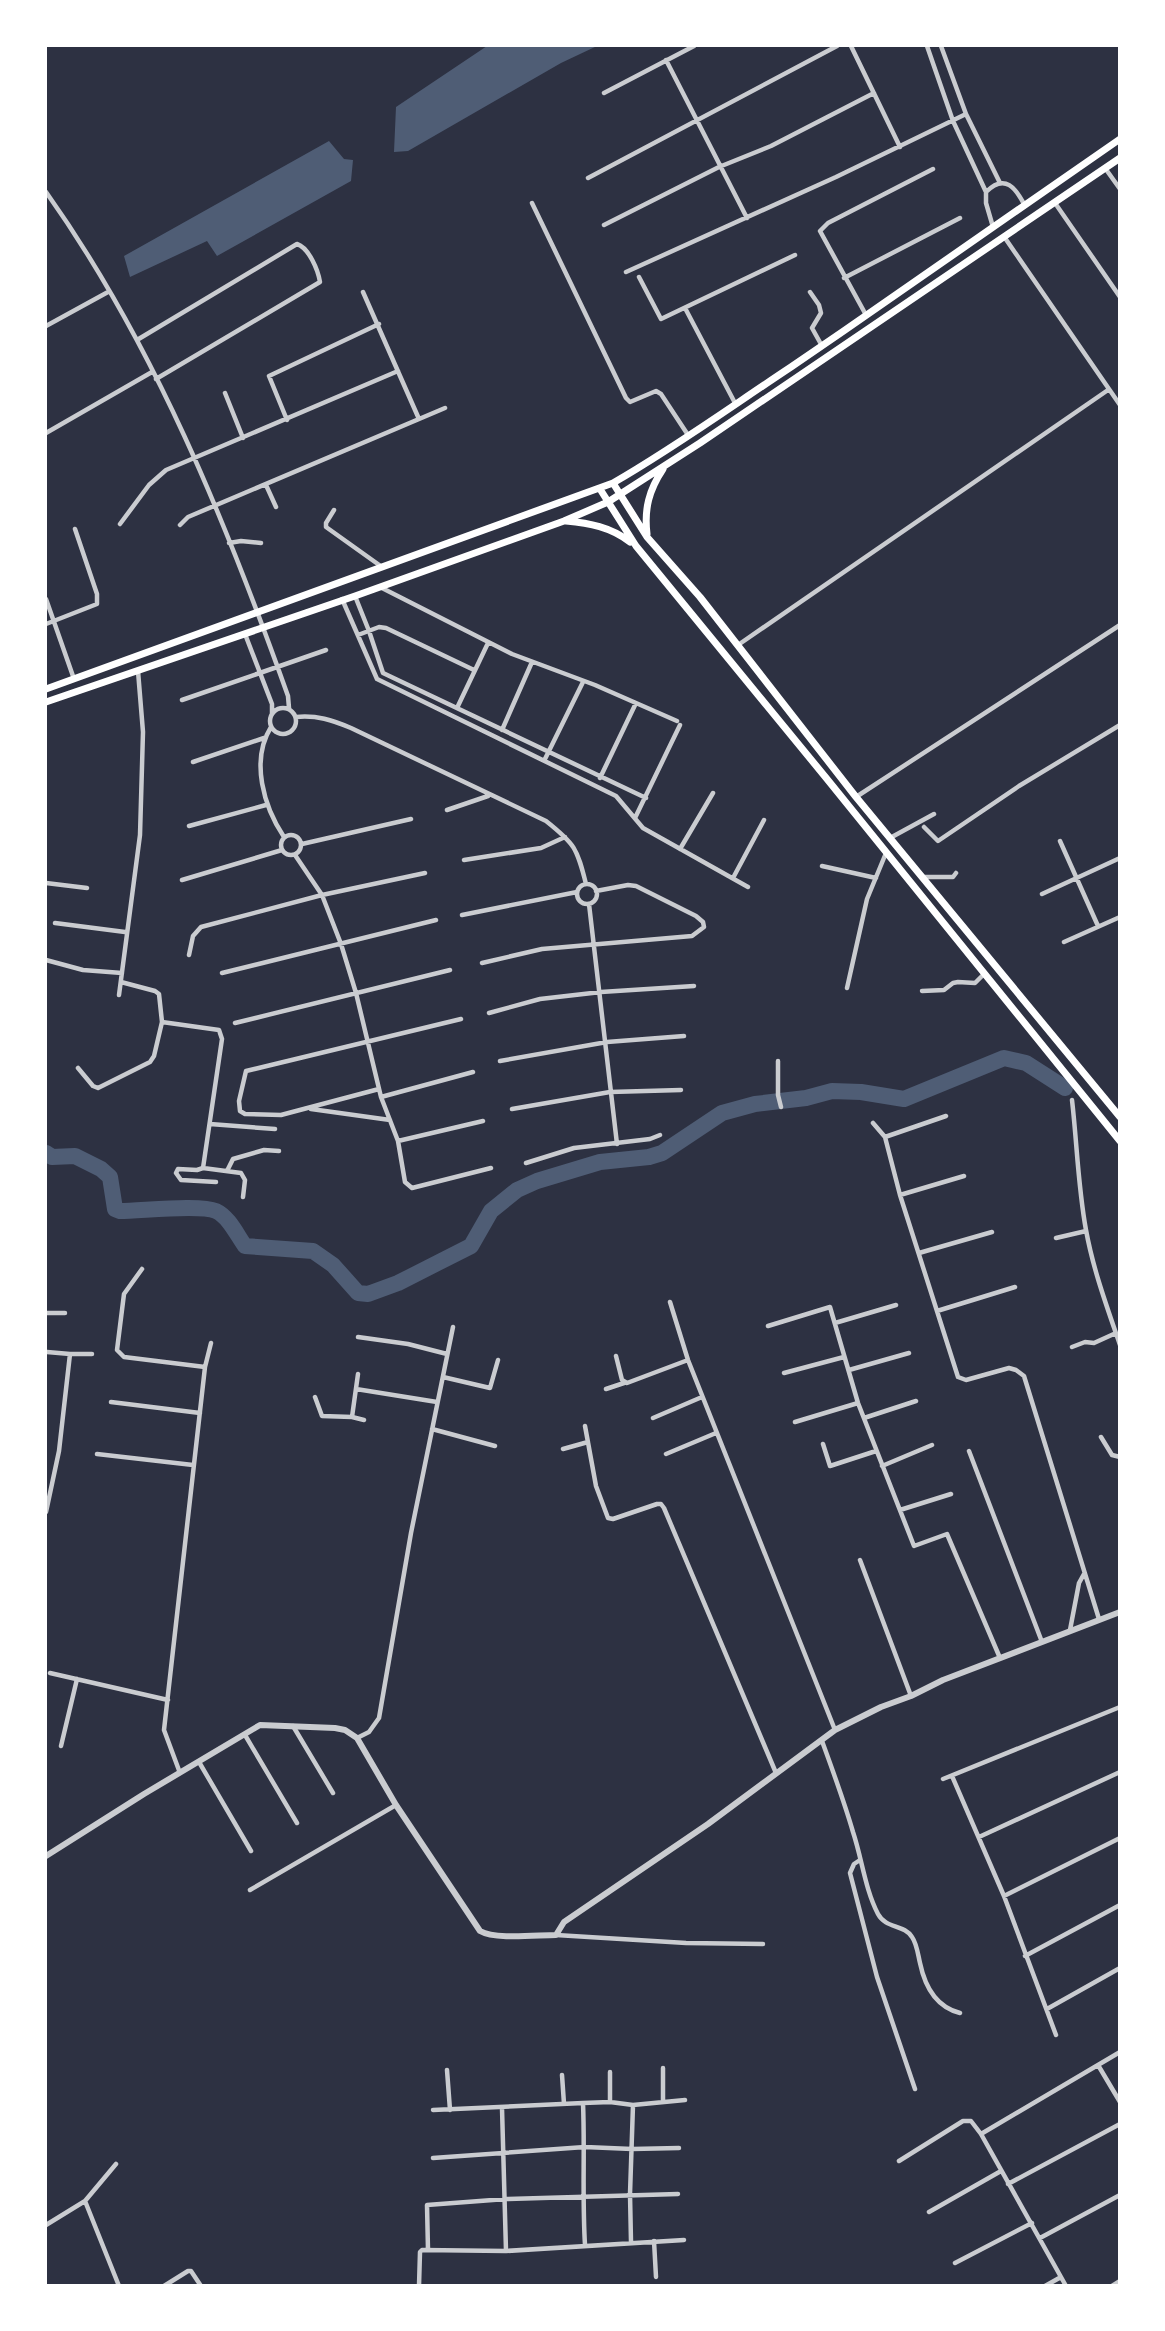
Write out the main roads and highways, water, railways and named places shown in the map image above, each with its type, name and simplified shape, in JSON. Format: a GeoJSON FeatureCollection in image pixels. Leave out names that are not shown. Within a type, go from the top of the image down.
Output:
{"type":"FeatureCollection","features":[{"type":"Feature","properties":{"kind":"main road"},"geometry":{"type":"LineString","coordinates":[[46,689],[613,483],[822,346],[1119,139]]}},
{"type":"Feature","properties":{"kind":"main road"},"geometry":{"type":"LineString","coordinates":[[46,702],[355,596],[564,521],[608,502],[974,259],[1119,158]]}},
{"type":"Feature","properties":{"kind":"main road"},"geometry":{"type":"LineString","coordinates":[[967,247],[974,259]]}},
{"type":"Feature","properties":{"kind":"main road"},"geometry":{"type":"LineString","coordinates":[[648,537],[645,516],[650,492],[665,466]]}},
{"type":"Feature","properties":{"kind":"main road"},"geometry":{"type":"LineString","coordinates":[[613,483],[648,537],[700,597],[856,797],[1119,1117]]}},
{"type":"Feature","properties":{"kind":"main road"},"geometry":{"type":"LineString","coordinates":[[600,489],[636,547],[1119,1141]]}},
{"type":"Feature","properties":{"kind":"main road"},"geometry":{"type":"LineString","coordinates":[[564,521],[601,527],[620,534],[636,547]]}},
{"type":"Feature","properties":{"kind":"main road"},"geometry":{"type":"LineString","coordinates":[[348,581],[355,596]]}},
{"type":"Feature","properties":{"kind":"main road"},"geometry":{"type":"LineString","coordinates":[[325,588],[330,604]]}},
{"type":"Feature","properties":{"kind":"main road"},"geometry":{"type":"LineString","coordinates":[[985,974],[1000,973]]}},
{"type":"Feature","properties":{"kind":"water"},"geometry":{"type":"Polygon","coordinates":[[[487,46],[597,46],[561,63],[408,151],[394,152],[396,107],[487,46]]]}},
{"type":"Feature","properties":{"kind":"water"},"geometry":{"type":"Polygon","coordinates":[[[329,141],[344,159],[353,160],[351,181],[217,256],[207,241],[130,277],[124,256],[329,141]]]}},
{"type":"Feature","properties":{"kind":"waterway"},"geometry":{"type":"LineString","coordinates":[[46,1153],[52,1157],[75,1156],[101,1169],[110,1177],[115,1209],[197,1208],[216,1211],[229,1222],[245,1246],[313,1251],[333,1265],[358,1293],[368,1294],[398,1283],[471,1246],[491,1211],[517,1190],[537,1181],[600,1162],[662,1153],[722,1113],[755,1104],[806,1098],[832,1091],[861,1092],[904,1099],[1004,1058],[1026,1063],[1065,1088]]}}]}
